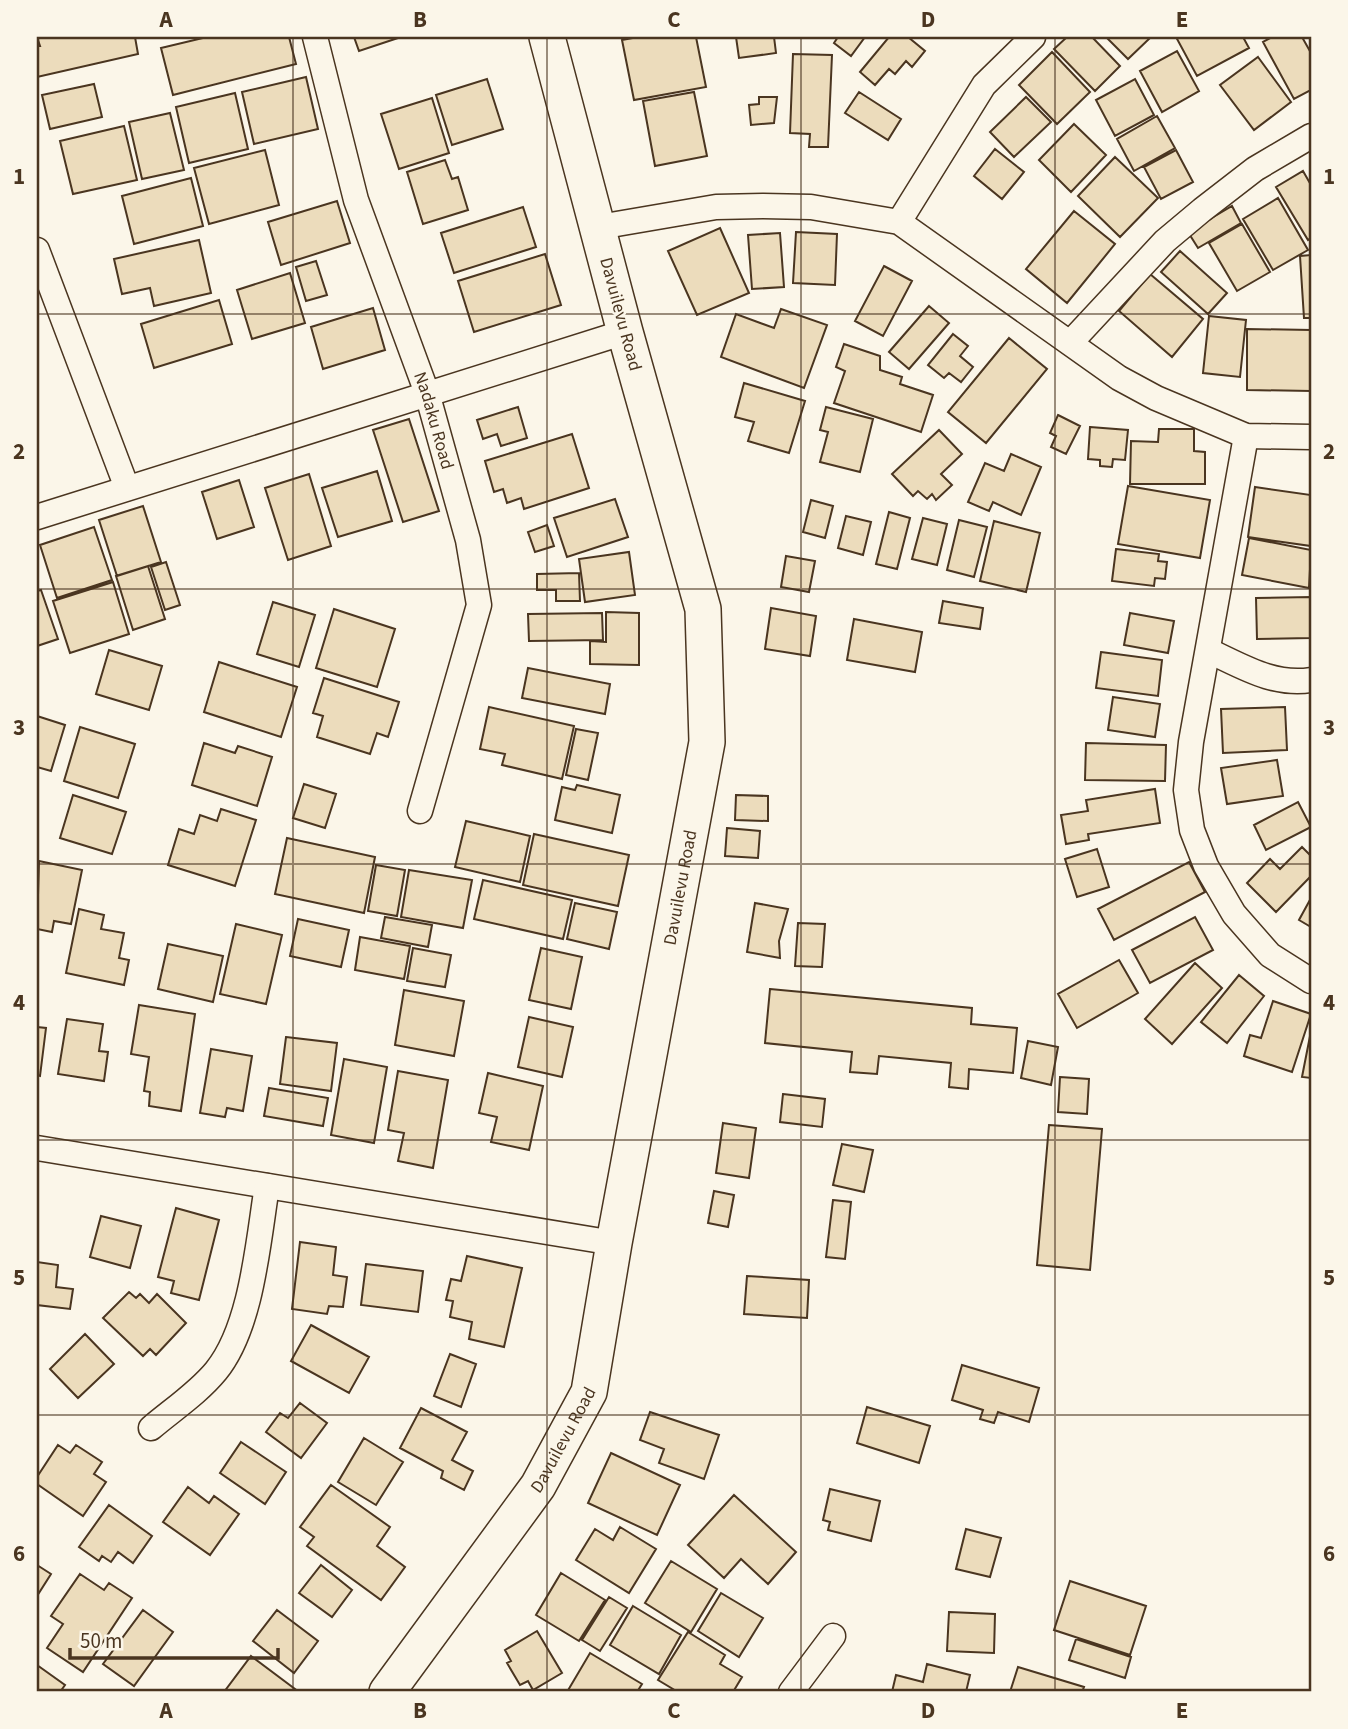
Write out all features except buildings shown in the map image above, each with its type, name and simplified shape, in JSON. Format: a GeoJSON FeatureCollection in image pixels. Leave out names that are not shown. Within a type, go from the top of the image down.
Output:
{"type":"FeatureCollection","features":[{"type":"Feature","properties":{"kind":"street","name":"Nadaku Road"},"geometry":{"type":"LineString","coordinates":[[314,37],[356,200],[427,393],[468,540],[479,605],[420,811]]}},
{"type":"Feature","properties":{"kind":"street","name":"Davuilevu Road"},"geometry":{"type":"LineString","coordinates":[[392,1690],[538,1486],[589,1392],[707,742],[703,609],[625,332],[547,37]]}},
{"type":"Feature","properties":{"kind":"street"},"geometry":{"type":"LineString","coordinates":[[899,222],[984,85],[1033,37]]}},
{"type":"Feature","properties":{"kind":"street"},"geometry":{"type":"LineString","coordinates":[[1071,342],[1166,241],[1202,210],[1255,169],[1311,136]]}},
{"type":"Feature","properties":{"kind":"street"},"geometry":{"type":"LineString","coordinates":[[599,227],[716,207],[763,206],[811,207],[899,222],[1119,378],[1156,398],[1246,436],[1311,437]]}},
{"type":"Feature","properties":{"kind":"street"},"geometry":{"type":"LineString","coordinates":[[37,250],[127,488]]}},
{"type":"Feature","properties":{"kind":"street"},"geometry":{"type":"LineString","coordinates":[[37,517],[625,332]]}},
{"type":"Feature","properties":{"kind":"street"},"geometry":{"type":"LineString","coordinates":[[1246,436],[1189,754],[1186,790],[1192,830],[1206,866],[1234,914],[1270,955],[1311,981]]}},
{"type":"Feature","properties":{"kind":"street"},"geometry":{"type":"LineString","coordinates":[[1209,651],[1267,678],[1300,682],[1311,680]]}},
{"type":"Feature","properties":{"kind":"street"},"geometry":{"type":"LineString","coordinates":[[37,1148],[614,1243]]}},
{"type":"Feature","properties":{"kind":"street"},"geometry":{"type":"LineString","coordinates":[[151,1429],[215,1372],[236,1339],[251,1280],[267,1186]]}},
{"type":"Feature","properties":{"kind":"street"},"geometry":{"type":"LineString","coordinates":[[791,1692],[833,1636]]}}]}
